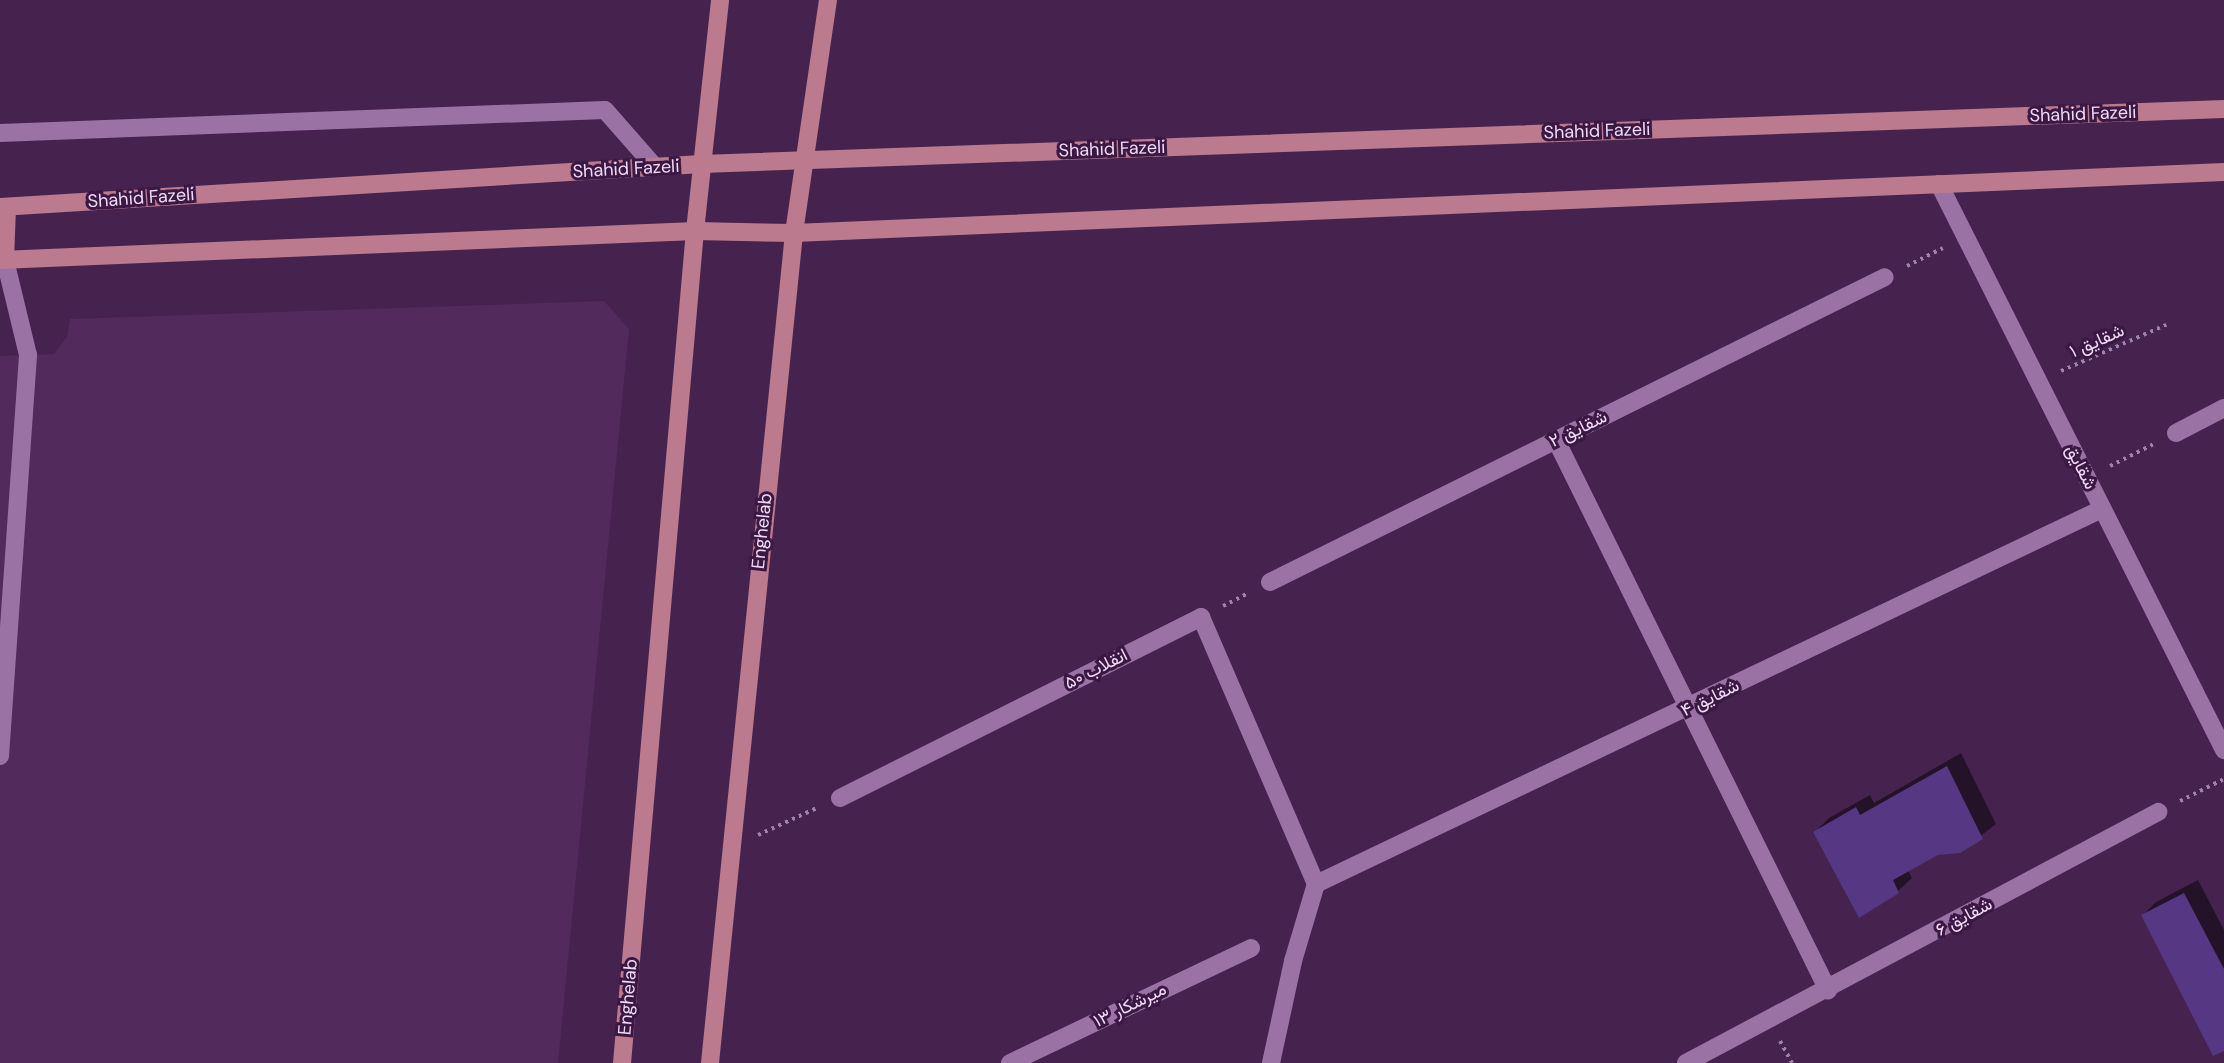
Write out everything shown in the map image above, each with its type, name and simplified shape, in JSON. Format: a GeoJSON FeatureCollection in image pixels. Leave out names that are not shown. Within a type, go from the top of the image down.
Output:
{"type":"FeatureCollection","features":[{"type":"Feature","properties":{"kind":"main road","name":"Enghelab"},"geometry":{"type":"LineString","coordinates":[[622,1063],[695,231],[720,0]]}},
{"type":"Feature","properties":{"kind":"main road","name":"Enghelab"},"geometry":{"type":"LineString","coordinates":[[710,1063],[729,848],[794,233],[807,160],[828,0]]}},
{"type":"Feature","properties":{"kind":"main road","name":"Shahid Fazeli"},"geometry":{"type":"LineString","coordinates":[[3,207],[702,164],[2224,109]]}},
{"type":"Feature","properties":{"kind":"main road"},"geometry":{"type":"LineString","coordinates":[[3,207],[2,265],[695,231],[794,233],[2224,172]]}},
{"type":"Feature","properties":{"kind":"street"},"geometry":{"type":"LineString","coordinates":[[0,133],[605,110],[655,167]]}},
{"type":"Feature","properties":{"kind":"street","name":"شقایق"},"geometry":{"type":"LineString","coordinates":[[1938,184],[2223,745]]}},
{"type":"Feature","properties":{"kind":"street"},"geometry":{"type":"LineString","coordinates":[[0,756],[5,621],[28,355],[2,265]]}},
{"type":"Feature","properties":{"kind":"street","name":"شقایق ۲"},"geometry":{"type":"LineString","coordinates":[[1270,582],[1885,277]]}},
{"type":"Feature","properties":{"kind":"street"},"geometry":{"type":"LineString","coordinates":[[2176,432],[2224,408]]}},
{"type":"Feature","properties":{"kind":"street"},"geometry":{"type":"LineString","coordinates":[[1556,440],[1828,990]]}},
{"type":"Feature","properties":{"kind":"street","name":"شقایق ۴"},"geometry":{"type":"LineString","coordinates":[[1316,884],[1689,709],[2102,509]]}},
{"type":"Feature","properties":{"kind":"street"},"geometry":{"type":"LineString","coordinates":[[1201,617],[1316,884],[1293,961],[1271,1063]]}},
{"type":"Feature","properties":{"kind":"street","name":"انقلاب ۵۰"},"geometry":{"type":"LineString","coordinates":[[840,798],[1201,617]]}},
{"type":"Feature","properties":{"kind":"street","name":"شقایق ۶"},"geometry":{"type":"LineString","coordinates":[[1686,1063],[1770,1022],[2158,812]]}},
{"type":"Feature","properties":{"kind":"street","name":"میرشکار ۱۳"},"geometry":{"type":"LineString","coordinates":[[1010,1063],[1251,948]]}},
{"type":"Feature","properties":{"kind":"path"},"geometry":{"type":"LineString","coordinates":[[1885,277],[1965,237]]}},
{"type":"Feature","properties":{"kind":"path","name":"شقایق ۱"},"geometry":{"type":"LineString","coordinates":[[2038,381],[2166,325]]}},
{"type":"Feature","properties":{"kind":"path"},"geometry":{"type":"LineString","coordinates":[[2087,478],[2176,432]]}},
{"type":"Feature","properties":{"kind":"path"},"geometry":{"type":"LineString","coordinates":[[1201,617],[1270,582]]}},
{"type":"Feature","properties":{"kind":"path"},"geometry":{"type":"LineString","coordinates":[[2158,812],[2224,779]]}},
{"type":"Feature","properties":{"kind":"path"},"geometry":{"type":"LineString","coordinates":[[729,848],[840,798]]}},
{"type":"Feature","properties":{"kind":"shaded area"},"geometry":{"type":"Polygon","coordinates":[[[604,301],[629,329],[558,1063],[0,1063],[0,356],[54,354],[67,337],[70,319],[604,301]]]}},
{"type":"Feature","properties":{"kind":"building"},"geometry":{"type":"Polygon","coordinates":[[[1947,766],[1983,839],[1960,853],[1938,855],[1893,880],[1899,893],[1859,918],[1813,832],[1856,807],[1860,815],[1947,766]]]}},
{"type":"Feature","properties":{"kind":"building"},"geometry":{"type":"Polygon","coordinates":[[[2184,893],[2224,969],[2224,1051],[2213,1056],[2141,915],[2184,893]]]}}]}
